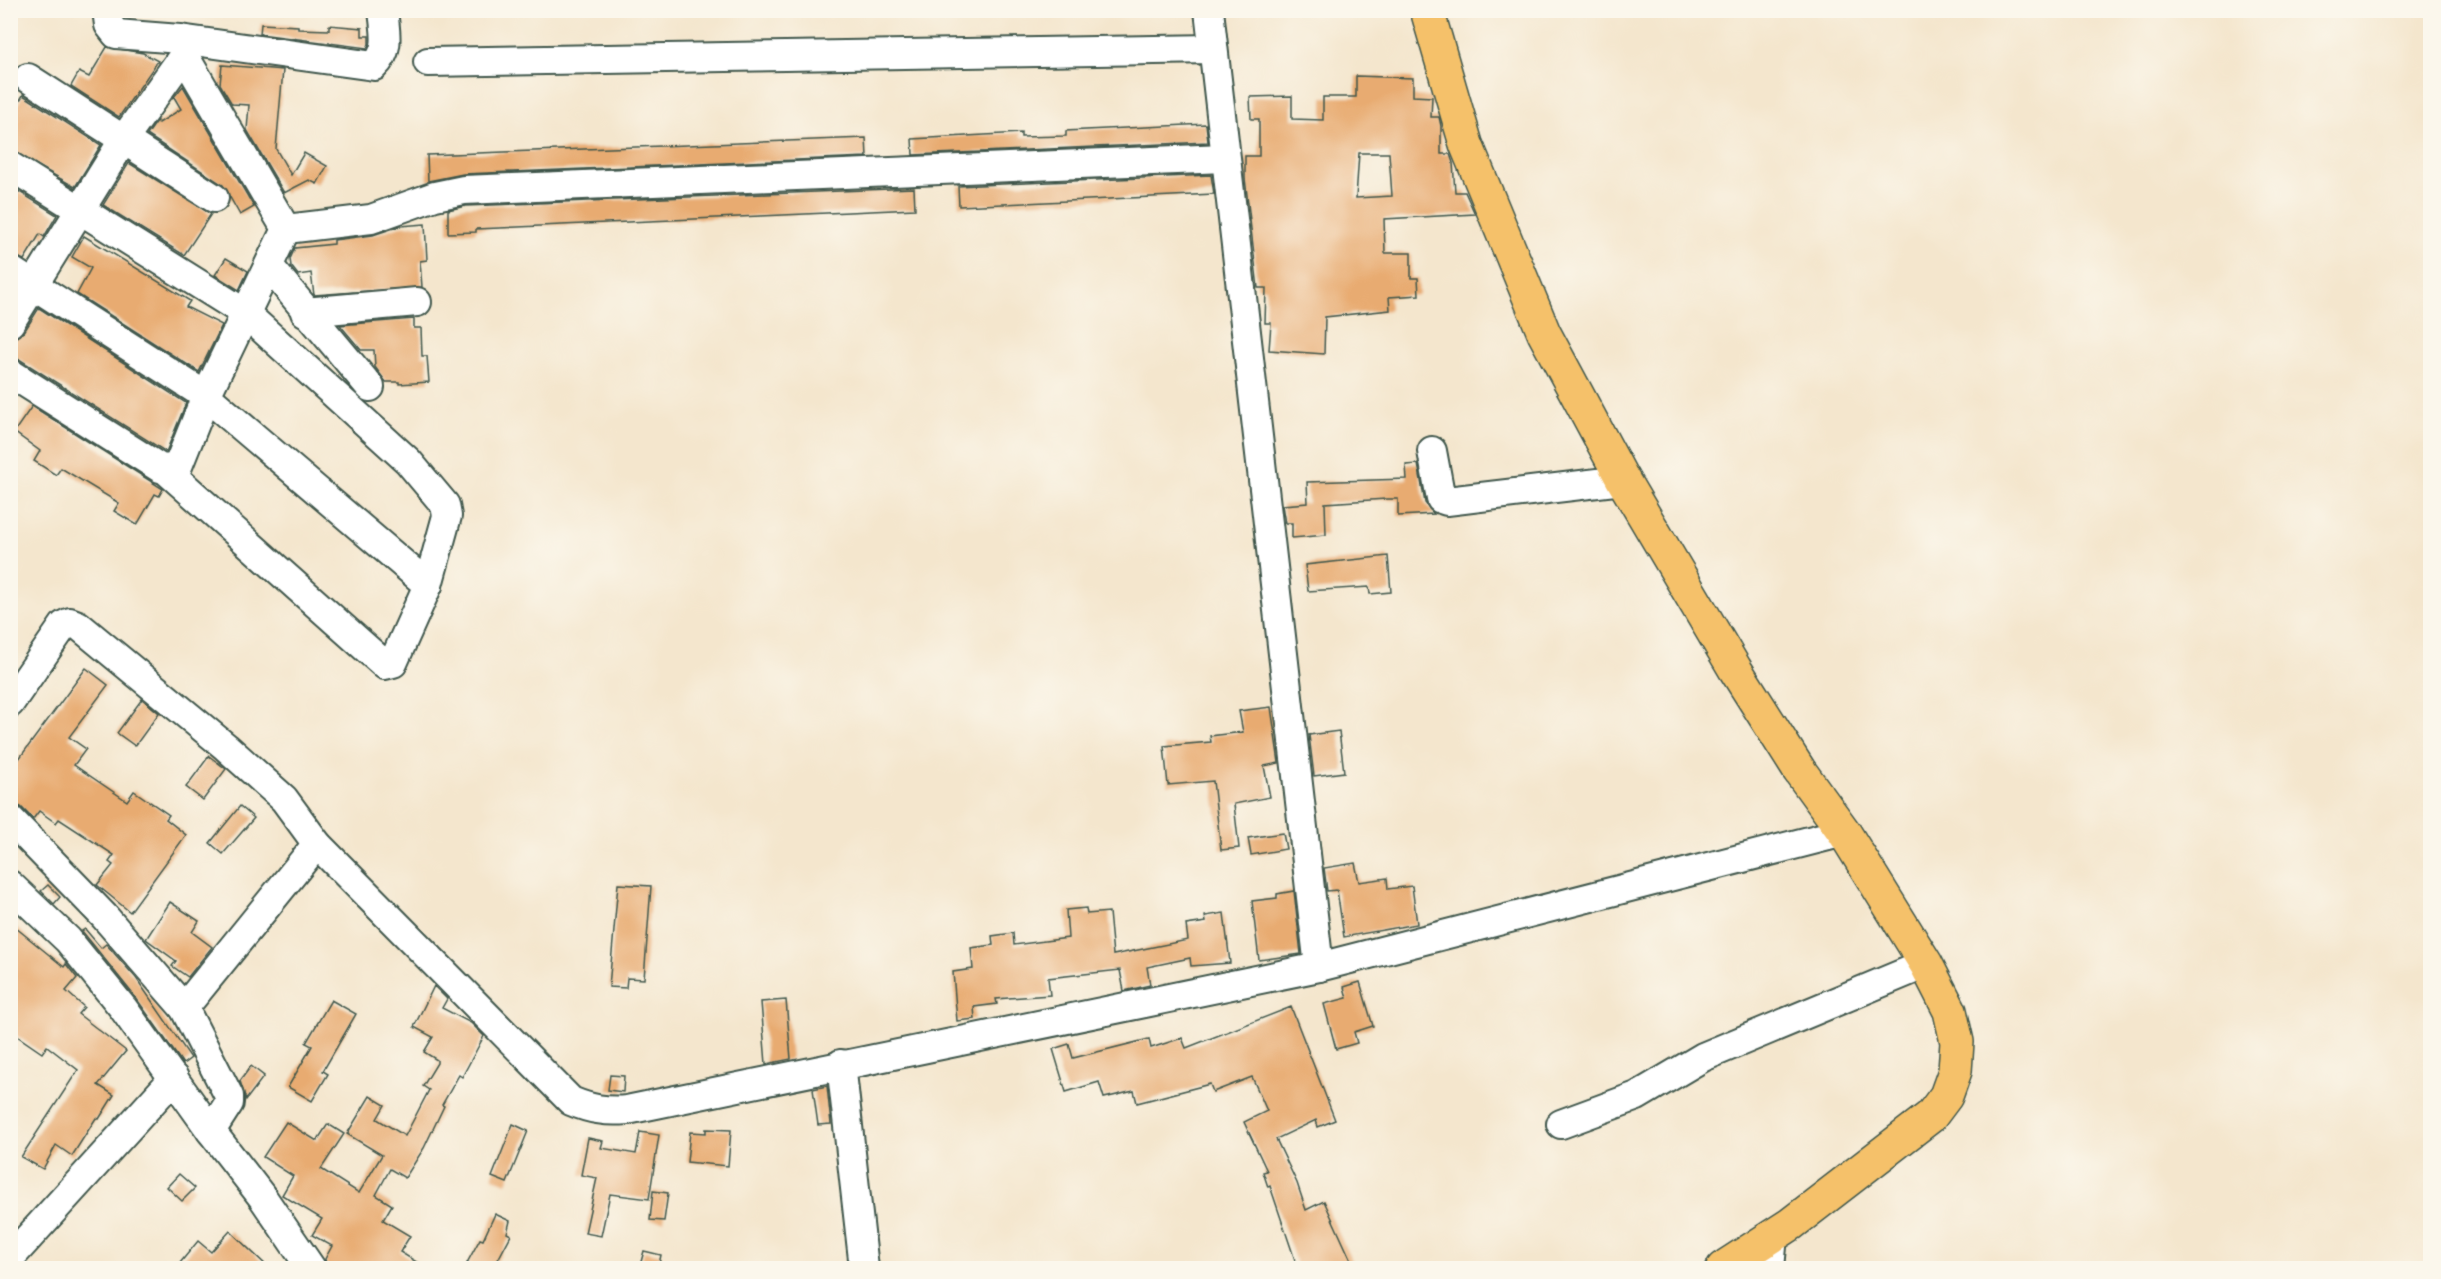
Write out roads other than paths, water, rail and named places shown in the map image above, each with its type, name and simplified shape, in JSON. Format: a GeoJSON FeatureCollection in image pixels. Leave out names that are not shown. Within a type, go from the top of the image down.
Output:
{"type":"FeatureCollection","features":[{"type":"Feature","properties":{"kind":"main road"},"geometry":{"type":"LineString","coordinates":[[1427,10],[1466,144],[1536,312],[1623,480],[1742,679],[1799,770],[1844,832],[1926,964],[1950,1011],[1957,1042],[1955,1071],[1946,1096],[1931,1116],[1773,1236],[1723,1269]]}},
{"type":"Feature","properties":{"kind":"street"},"geometry":{"type":"LineString","coordinates":[[107,10],[112,32],[116,34],[182,47],[374,66],[383,57],[387,46],[382,10]]}},
{"type":"Feature","properties":{"kind":"street"},"geometry":{"type":"LineString","coordinates":[[1209,10],[1224,158],[1319,967]]}},
{"type":"Feature","properties":{"kind":"street"},"geometry":{"type":"LineString","coordinates":[[10,323],[35,286],[78,210],[182,47]]}},
{"type":"Feature","properties":{"kind":"street"},"geometry":{"type":"LineString","coordinates":[[182,47],[286,229]]}},
{"type":"Feature","properties":{"kind":"street"},"geometry":{"type":"LineString","coordinates":[[428,62],[1213,49]]}},
{"type":"Feature","properties":{"kind":"street"},"geometry":{"type":"LineString","coordinates":[[28,78],[214,198]]}},
{"type":"Feature","properties":{"kind":"street"},"geometry":{"type":"LineString","coordinates":[[286,229],[371,219],[435,196],[464,190],[1224,158]]}},
{"type":"Feature","properties":{"kind":"street"},"geometry":{"type":"LineString","coordinates":[[10,166],[246,313],[408,461],[445,505],[447,516],[428,585],[399,656],[393,663],[385,665],[166,470],[10,373]]}},
{"type":"Feature","properties":{"kind":"street"},"geometry":{"type":"LineString","coordinates":[[166,470],[177,466],[206,396],[286,229]]}},
{"type":"Feature","properties":{"kind":"street"},"geometry":{"type":"LineString","coordinates":[[269,266],[305,312],[370,387]]}},
{"type":"Feature","properties":{"kind":"street"},"geometry":{"type":"LineString","coordinates":[[10,270],[206,396],[428,585]]}},
{"type":"Feature","properties":{"kind":"street"},"geometry":{"type":"LineString","coordinates":[[305,312],[417,302]]}},
{"type":"Feature","properties":{"kind":"street"},"geometry":{"type":"LineString","coordinates":[[1432,451],[1439,496],[1447,501],[1623,480]]}},
{"type":"Feature","properties":{"kind":"street"},"geometry":{"type":"LineString","coordinates":[[10,703],[64,625],[70,622],[78,625],[226,747],[284,800],[317,844],[571,1101],[608,1112],[627,1110],[1319,967],[1844,832]]}},
{"type":"Feature","properties":{"kind":"street"},"geometry":{"type":"LineString","coordinates":[[10,819],[104,916],[184,1008],[229,1096],[229,1103],[211,1131]]}},
{"type":"Feature","properties":{"kind":"street"},"geometry":{"type":"LineString","coordinates":[[184,1008],[317,844]]}},
{"type":"Feature","properties":{"kind":"street"},"geometry":{"type":"LineString","coordinates":[[10,885],[68,940],[123,1008],[211,1131],[263,1198],[310,1269]]}},
{"type":"Feature","properties":{"kind":"street"},"geometry":{"type":"LineString","coordinates":[[1561,1124],[1637,1096],[1704,1057],[1926,964]]}},
{"type":"Feature","properties":{"kind":"street"},"geometry":{"type":"LineString","coordinates":[[842,1064],[864,1269]]}},
{"type":"Feature","properties":{"kind":"street"},"geometry":{"type":"LineString","coordinates":[[10,1258],[174,1078]]}},
{"type":"Feature","properties":{"kind":"street"},"geometry":{"type":"LineString","coordinates":[[1770,1269],[1773,1236]]}}]}
